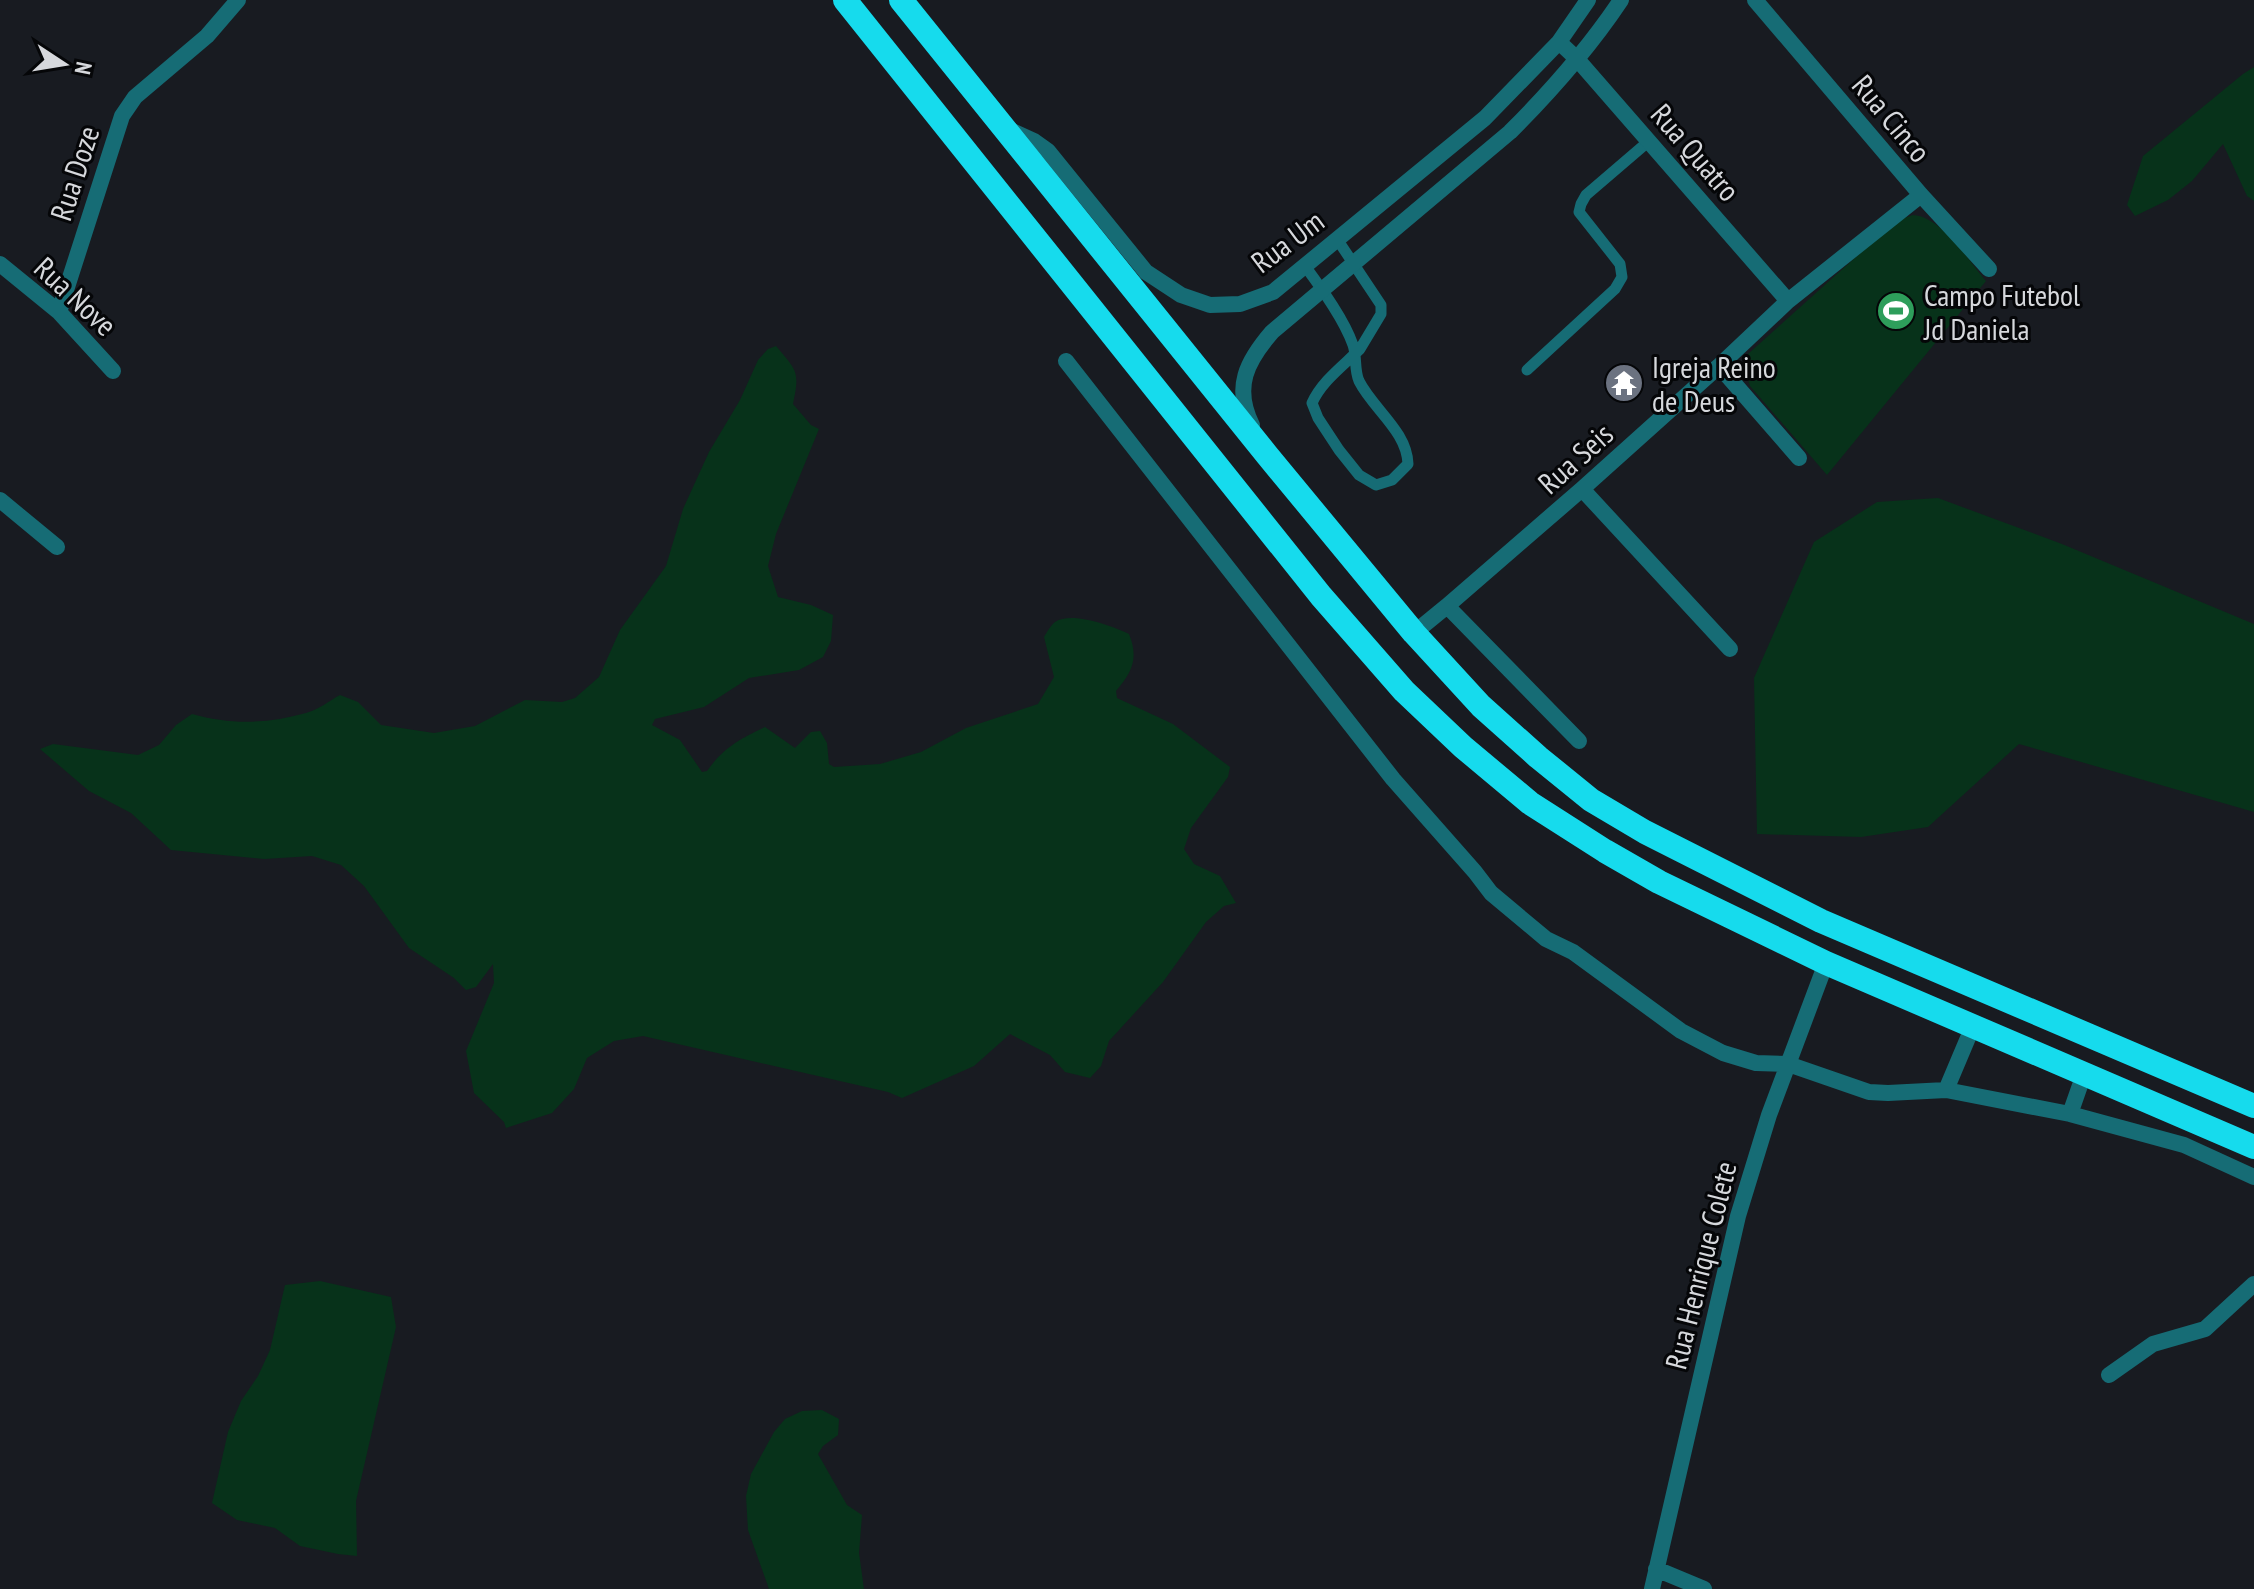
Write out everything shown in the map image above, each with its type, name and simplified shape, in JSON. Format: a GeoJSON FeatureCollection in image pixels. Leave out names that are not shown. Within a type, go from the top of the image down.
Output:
{"type":"FeatureCollection","features":[{"type":"Feature","properties":{"kind":"highway"},"geometry":{"type":"LineString","coordinates":[[845,0],[1321,596],[1404,691],[1463,747],[1530,803],[1659,882],[1826,963],[2254,1147]]}},
{"type":"Feature","properties":{"kind":"highway"},"geometry":{"type":"LineString","coordinates":[[901,0],[1414,633],[1481,706],[1538,757],[1591,800],[1645,832],[1821,921],[2254,1106]]}},
{"type":"Feature","properties":{"kind":"street","name":"Rua Doze"},"geometry":{"type":"LineString","coordinates":[[59,312],[122,116],[135,97],[207,36],[238,0]]}},
{"type":"Feature","properties":{"kind":"street","name":"Rua Um"},"geometry":{"type":"LineString","coordinates":[[1001,125],[1048,151],[1146,272],[1181,295],[1210,305],[1240,304],[1273,292],[1485,118],[1559,42],[1588,0]]}},
{"type":"Feature","properties":{"kind":"street"},"geometry":{"type":"LineString","coordinates":[[1267,455],[1245,410],[1244,381],[1253,354],[1272,332],[1510,132],[1577,59],[1621,0]]}},
{"type":"Feature","properties":{"kind":"street","name":"Rua Cinco"},"geometry":{"type":"LineString","coordinates":[[1755,0],[1921,195],[1989,269]]}},
{"type":"Feature","properties":{"kind":"street","name":"Rua Quatro"},"geometry":{"type":"LineString","coordinates":[[1559,42],[1788,301]]}},
{"type":"Feature","properties":{"kind":"street","name":"Rua Seis"},"geometry":{"type":"LineString","coordinates":[[1414,633],[1582,489],[1788,301],[1921,195]]}},
{"type":"Feature","properties":{"kind":"street","name":"Rua Nove"},"geometry":{"type":"LineString","coordinates":[[0,264],[59,312],[113,371]]}},
{"type":"Feature","properties":{"kind":"street"},"geometry":{"type":"LineString","coordinates":[[1066,361],[1393,779],[1491,893],[1546,939],[1573,952],[1681,1031],[1723,1053],[1756,1063],[1788,1064],[1869,1092],[1946,1090],[2070,1114],[2184,1145],[2254,1177]]}},
{"type":"Feature","properties":{"kind":"street"},"geometry":{"type":"LineString","coordinates":[[1719,366],[1799,458]]}},
{"type":"Feature","properties":{"kind":"street"},"geometry":{"type":"LineString","coordinates":[[1582,489],[1730,649]]}},
{"type":"Feature","properties":{"kind":"street"},"geometry":{"type":"LineString","coordinates":[[0,500],[57,547]]}},
{"type":"Feature","properties":{"kind":"street"},"geometry":{"type":"LineString","coordinates":[[1447,606],[1579,741]]}},
{"type":"Feature","properties":{"kind":"street","name":"Rua Henrique Colete"},"geometry":{"type":"LineString","coordinates":[[1652,1589],[1738,1216],[1769,1115],[1826,963]]}},
{"type":"Feature","properties":{"kind":"street"},"geometry":{"type":"LineString","coordinates":[[1946,1090],[1973,1026]]}},
{"type":"Feature","properties":{"kind":"street"},"geometry":{"type":"LineString","coordinates":[[2070,1114],[2084,1074]]}},
{"type":"Feature","properties":{"kind":"street"},"geometry":{"type":"LineString","coordinates":[[2109,1375],[2153,1344],[2205,1329],[2254,1284]]}},
{"type":"Feature","properties":{"kind":"street"},"geometry":{"type":"LineString","coordinates":[[1656,1569],[1704,1589]]}},
{"type":"Feature","properties":{"kind":"lane"},"geometry":{"type":"LineString","coordinates":[[1527,370],[1615,289],[1622,277],[1620,264],[1579,212],[1586,195],[1649,141]]}},
{"type":"Feature","properties":{"kind":"lane"},"geometry":{"type":"LineString","coordinates":[[1305,266],[1351,339],[1356,353],[1358,379],[1403,440],[1408,464],[1392,480],[1376,485],[1359,475],[1318,418],[1312,403],[1319,388],[1356,353],[1381,314],[1381,305],[1337,239]]}},
{"type":"Feature","properties":{"kind":"green space"},"geometry":{"type":"Polygon","coordinates":[[[2254,67],[2254,201],[2247,196],[2223,144],[2192,181],[2168,200],[2135,216],[2127,205],[2143,156],[2254,67]]]}},
{"type":"Feature","properties":{"kind":"green space"},"geometry":{"type":"Polygon","coordinates":[[[1913,215],[1934,223],[1944,231],[1986,281],[1827,475],[1750,386],[1746,370],[1748,354],[1896,221],[1913,215]]]}},
{"type":"Feature","properties":{"kind":"green space"},"geometry":{"type":"Polygon","coordinates":[[[776,346],[795,372],[793,404],[811,425],[819,429],[776,534],[768,566],[778,597],[811,605],[833,615],[831,641],[823,657],[799,670],[749,678],[704,707],[655,719],[652,725],[680,740],[702,772],[707,771],[733,744],[765,727],[795,748],[811,732],[820,731],[827,743],[829,764],[834,767],[880,764],[921,752],[966,728],[1038,704],[1054,677],[1044,637],[1055,622],[1081,619],[1129,634],[1134,658],[1126,678],[1116,691],[1117,698],[1173,724],[1230,767],[1228,777],[1191,828],[1184,849],[1194,864],[1220,876],[1236,903],[1224,906],[1206,922],[1163,982],[1109,1041],[1101,1066],[1090,1078],[1065,1072],[1050,1055],[1010,1034],[974,1066],[902,1098],[888,1092],[643,1036],[614,1041],[587,1058],[574,1089],[552,1113],[506,1128],[504,1122],[474,1093],[466,1051],[494,983],[493,964],[476,987],[466,990],[454,978],[409,948],[364,886],[341,865],[312,856],[264,859],[171,850],[131,813],[89,791],[40,749],[53,744],[138,755],[159,745],[176,725],[192,714],[249,722],[277,719],[310,712],[340,695],[358,702],[381,725],[434,733],[475,726],[525,700],[562,702],[575,698],[599,677],[620,630],[666,566],[683,509],[709,452],[740,400],[758,360],[768,349],[776,346]]]}},
{"type":"Feature","properties":{"kind":"green space"},"geometry":{"type":"Polygon","coordinates":[[[1938,498],[2062,544],[2254,624],[2254,812],[2019,744],[1928,827],[1861,837],[1757,834],[1754,678],[1814,542],[1877,502],[1938,498]]]}},
{"type":"Feature","properties":{"kind":"green space"},"geometry":{"type":"Polygon","coordinates":[[[320,1281],[391,1297],[396,1327],[356,1501],[357,1556],[300,1546],[275,1528],[237,1520],[212,1503],[228,1432],[241,1401],[258,1376],[270,1350],[285,1285],[320,1281]]]}},
{"type":"Feature","properties":{"kind":"green space"},"geometry":{"type":"Polygon","coordinates":[[[822,1410],[839,1419],[838,1435],[818,1454],[847,1505],[862,1515],[859,1553],[864,1589],[769,1589],[748,1530],[746,1496],[751,1474],[774,1432],[785,1419],[802,1411],[822,1410]]]}},
{"type":"Feature","properties":{"kind":"place","name":"Campo Futebol Jd Daniela"},"geometry":{"type":"Point","coordinates":[1896,311]}},
{"type":"Feature","properties":{"kind":"place","name":"Igreja Reino de Deus"},"geometry":{"type":"Point","coordinates":[1624,383]}}]}
